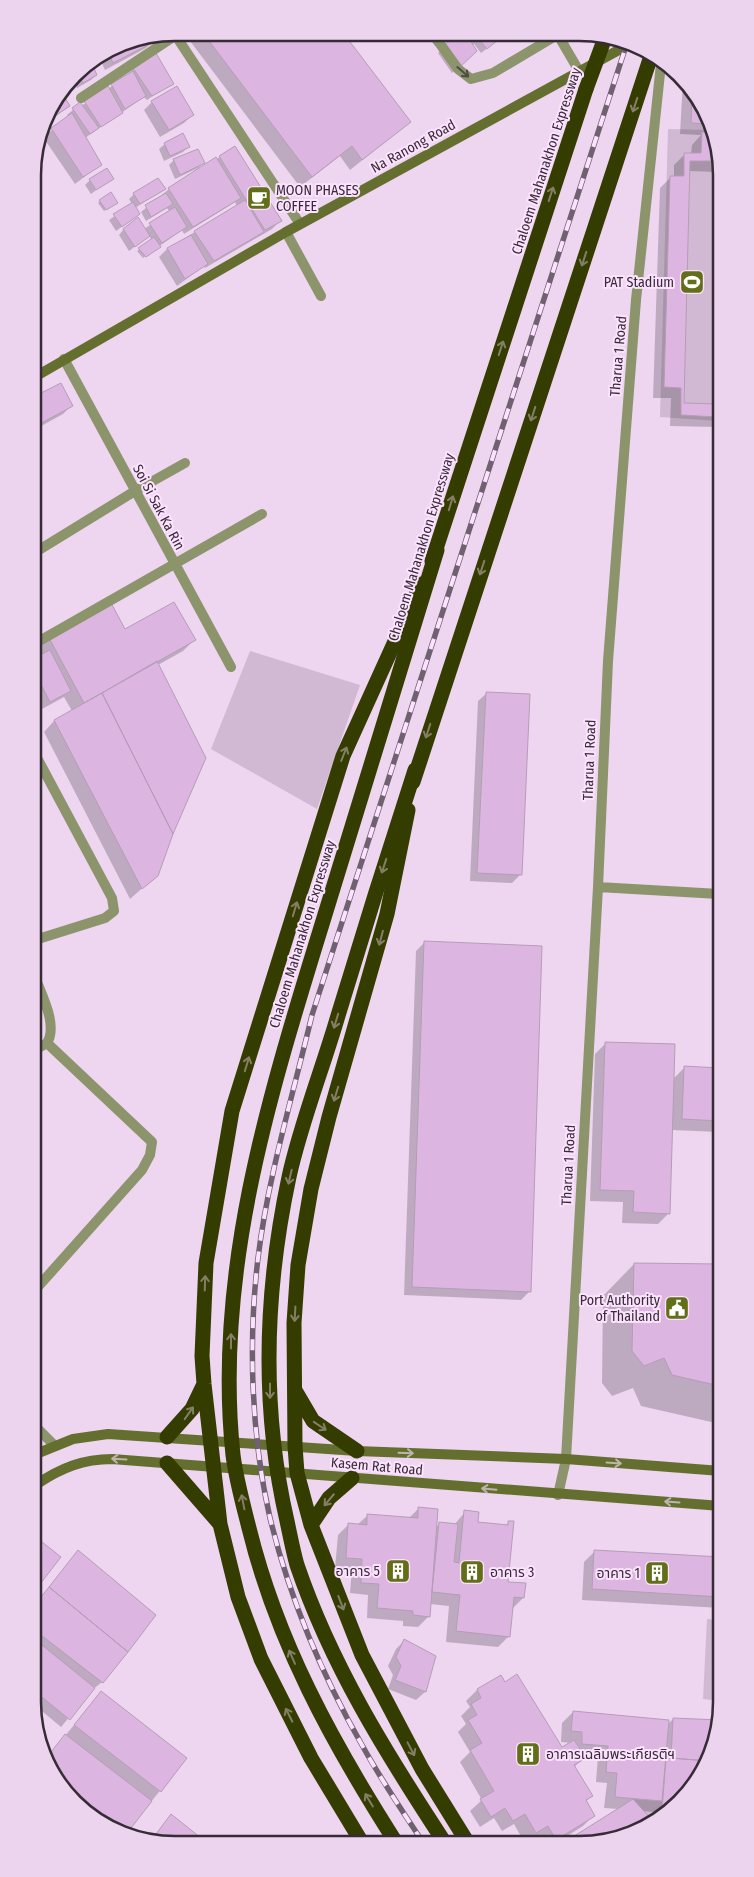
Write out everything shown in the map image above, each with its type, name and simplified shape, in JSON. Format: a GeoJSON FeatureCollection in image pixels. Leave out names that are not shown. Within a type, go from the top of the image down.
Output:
{"type":"FeatureCollection","features":[{"type":"Feature","properties":{"kind":"highway","name":"Chaloem Mahanakhon Expressway"},"geometry":{"type":"LineString","coordinates":[[392,1836],[338,1748],[306,1688],[279,1628],[259,1571],[234,1456],[231,1332],[240,1239],[256,1156],[279,1067],[437,550],[583,98],[603,44]]}},
{"type":"Feature","properties":{"kind":"highway"},"geometry":{"type":"LineString","coordinates":[[440,1836],[363,1714],[317,1619],[296,1562],[274,1456],[270,1400],[269,1341],[275,1254],[290,1174],[384,866],[649,62]]}},
{"type":"Feature","properties":{"kind":"highway"},"geometry":{"type":"LineString","coordinates":[[358,1836],[311,1758],[261,1659],[238,1597],[220,1524],[204,1384],[202,1356],[206,1263],[232,1111],[343,756],[437,550]]}},
{"type":"Feature","properties":{"kind":"highway"},"geometry":{"type":"LineString","coordinates":[[415,770],[387,914],[329,1117],[311,1189],[298,1265],[294,1323],[295,1446],[297,1473],[311,1525],[362,1655],[422,1769],[464,1836]]}},
{"type":"Feature","properties":{"kind":"highway"},"geometry":{"type":"LineString","coordinates":[[168,1437],[192,1409],[204,1384]]}},
{"type":"Feature","properties":{"kind":"highway"},"geometry":{"type":"LineString","coordinates":[[295,1391],[313,1421],[357,1451]]}},
{"type":"Feature","properties":{"kind":"highway"},"geometry":{"type":"LineString","coordinates":[[167,1463],[220,1524]]}},
{"type":"Feature","properties":{"kind":"highway"},"geometry":{"type":"LineString","coordinates":[[311,1525],[329,1498],[352,1478]]}},
{"type":"Feature","properties":{"kind":"street"},"geometry":{"type":"LineString","coordinates":[[180,41],[300,224]]}},
{"type":"Feature","properties":{"kind":"street"},"geometry":{"type":"LineString","coordinates":[[438,41],[458,69],[471,79],[493,73],[547,41]]}},
{"type":"Feature","properties":{"kind":"street"},"geometry":{"type":"LineString","coordinates":[[561,41],[579,71]]}},
{"type":"Feature","properties":{"kind":"street"},"geometry":{"type":"LineString","coordinates":[[81,98],[164,42]]}},
{"type":"Feature","properties":{"kind":"street","name":"Na Ranong Road"},"geometry":{"type":"LineString","coordinates":[[42,373],[300,224],[622,48]]}},
{"type":"Feature","properties":{"kind":"street","name":"Tharua 1 Road"},"geometry":{"type":"LineString","coordinates":[[558,1495],[566,1459],[598,887],[606,680],[645,202],[659,69]]}},
{"type":"Feature","properties":{"kind":"street"},"geometry":{"type":"LineString","coordinates":[[286,232],[321,296]]}},
{"type":"Feature","properties":{"kind":"street","name":"Soi Si Sak Ka Rin"},"geometry":{"type":"LineString","coordinates":[[64,359],[230,667]]}},
{"type":"Feature","properties":{"kind":"street"},"geometry":{"type":"LineString","coordinates":[[42,548],[135,491],[185,463]]}},
{"type":"Feature","properties":{"kind":"street"},"geometry":{"type":"LineString","coordinates":[[42,640],[262,514]]}},
{"type":"Feature","properties":{"kind":"street"},"geometry":{"type":"LineString","coordinates":[[41,938],[112,915],[114,905],[42,768]]}},
{"type":"Feature","properties":{"kind":"street"},"geometry":{"type":"LineString","coordinates":[[598,887],[713,894]]}},
{"type":"Feature","properties":{"kind":"street"},"geometry":{"type":"LineString","coordinates":[[41,996],[50,1022],[51,1037],[47,1043],[41,1046]]}},
{"type":"Feature","properties":{"kind":"street"},"geometry":{"type":"LineString","coordinates":[[41,1283],[142,1170],[150,1155],[152,1142],[47,1043]]}},
{"type":"Feature","properties":{"kind":"street"},"geometry":{"type":"LineString","coordinates":[[41,1432],[54,1445]]}},
{"type":"Feature","properties":{"kind":"street","name":"Kasem Rat Road"},"geometry":{"type":"LineString","coordinates":[[41,1451],[54,1445],[89,1436],[108,1434],[357,1451],[566,1459],[712,1470]]}},
{"type":"Feature","properties":{"kind":"street","name":"Kasem Rat Road"},"geometry":{"type":"LineString","coordinates":[[41,1482],[70,1465],[93,1459],[213,1466],[558,1495],[712,1505]]}},
{"type":"Feature","properties":{"kind":"shaded area","name":"PAT Stadium"},"geometry":{"type":"Polygon","coordinates":[[[668,129],[705,130],[712,158],[713,176],[713,421],[660,417],[668,129]]]}},
{"type":"Feature","properties":{"kind":"shaded area"},"geometry":{"type":"Polygon","coordinates":[[[250,651],[360,685],[317,809],[211,749],[250,651]]]}},
{"type":"Feature","properties":{"kind":"shaded area"},"geometry":{"type":"Polygon","coordinates":[[[707,1619],[712,1619],[712,1700],[703,1699],[707,1619]]]}},
{"type":"Feature","properties":{"kind":"shaded area"},"geometry":{"type":"Polygon","coordinates":[[[633,1799],[662,1801],[662,1806],[648,1816],[633,1799]]]}},
{"type":"Feature","properties":{"kind":"building"},"geometry":{"type":"Polygon","coordinates":[[[209,41],[349,41],[411,122],[362,160],[352,146],[312,177],[209,41]]]}},
{"type":"Feature","properties":{"kind":"building"},"geometry":{"type":"Polygon","coordinates":[[[449,41],[471,41],[477,51],[458,69],[442,47],[449,41]]]}},
{"type":"Feature","properties":{"kind":"building"},"geometry":{"type":"Polygon","coordinates":[[[481,41],[497,41],[487,49],[481,41]]]}},
{"type":"Feature","properties":{"kind":"building"},"geometry":{"type":"Polygon","coordinates":[[[151,44],[113,63],[111,58],[132,48],[151,44]]]}},
{"type":"Feature","properties":{"kind":"building"},"geometry":{"type":"Polygon","coordinates":[[[156,53],[174,84],[152,96],[133,68],[156,53]]]}},
{"type":"Feature","properties":{"kind":"building"},"geometry":{"type":"Polygon","coordinates":[[[94,69],[97,75],[83,83],[82,80],[94,69]]]}},
{"type":"Feature","properties":{"kind":"building"},"geometry":{"type":"Polygon","coordinates":[[[133,71],[146,96],[125,109],[111,84],[133,71]]]}},
{"type":"Feature","properties":{"kind":"building"},"geometry":{"type":"Polygon","coordinates":[[[108,86],[123,113],[101,127],[84,101],[108,86]]]}},
{"type":"Feature","properties":{"kind":"building"},"geometry":{"type":"Polygon","coordinates":[[[177,86],[194,115],[169,130],[151,101],[177,86]]]}},
{"type":"Feature","properties":{"kind":"building"},"geometry":{"type":"Polygon","coordinates":[[[66,99],[70,106],[55,116],[66,99]]]}},
{"type":"Feature","properties":{"kind":"building"},"geometry":{"type":"Polygon","coordinates":[[[80,102],[99,128],[90,134],[72,108],[80,102]]]}},
{"type":"Feature","properties":{"kind":"building"},"geometry":{"type":"Polygon","coordinates":[[[692,103],[703,124],[691,123],[692,103]]]}},
{"type":"Feature","properties":{"kind":"building"},"geometry":{"type":"Polygon","coordinates":[[[72,113],[102,165],[83,177],[51,128],[72,113]]]}},
{"type":"Feature","properties":{"kind":"building"},"geometry":{"type":"Polygon","coordinates":[[[702,132],[705,132],[712,161],[690,161],[684,403],[713,404],[713,417],[681,415],[681,388],[664,387],[670,176],[684,176],[684,153],[701,153],[702,132]]]}},
{"type":"Feature","properties":{"kind":"building"},"geometry":{"type":"Polygon","coordinates":[[[183,133],[190,147],[170,156],[164,143],[183,133]]]}},
{"type":"Feature","properties":{"kind":"building"},"geometry":{"type":"Polygon","coordinates":[[[235,146],[282,221],[265,230],[219,156],[235,146]]]}},
{"type":"Feature","properties":{"kind":"building"},"geometry":{"type":"Polygon","coordinates":[[[198,149],[205,163],[180,175],[173,159],[198,149]]]}},
{"type":"Feature","properties":{"kind":"building"},"geometry":{"type":"Polygon","coordinates":[[[216,157],[241,198],[193,227],[168,188],[216,157]]]}},
{"type":"Feature","properties":{"kind":"building"},"geometry":{"type":"Polygon","coordinates":[[[107,168],[114,179],[96,190],[89,179],[107,168]]]}},
{"type":"Feature","properties":{"kind":"building"},"geometry":{"type":"Polygon","coordinates":[[[158,178],[166,189],[140,204],[133,193],[158,178]]]}},
{"type":"Feature","properties":{"kind":"building"},"geometry":{"type":"Polygon","coordinates":[[[111,192],[118,203],[106,210],[99,200],[111,192]]]}},
{"type":"Feature","properties":{"kind":"building"},"geometry":{"type":"Polygon","coordinates":[[[166,193],[173,204],[151,217],[145,205],[166,193]]]}},
{"type":"Feature","properties":{"kind":"building"},"geometry":{"type":"Polygon","coordinates":[[[245,200],[264,232],[214,261],[194,231],[245,200]]]}},
{"type":"Feature","properties":{"kind":"building"},"geometry":{"type":"Polygon","coordinates":[[[133,202],[140,214],[122,227],[113,214],[133,202]]]}},
{"type":"Feature","properties":{"kind":"building"},"geometry":{"type":"Polygon","coordinates":[[[175,207],[187,227],[162,243],[149,223],[175,207]]]}},
{"type":"Feature","properties":{"kind":"building"},"geometry":{"type":"Polygon","coordinates":[[[138,217],[150,236],[135,247],[123,229],[138,217]]]}},
{"type":"Feature","properties":{"kind":"building"},"geometry":{"type":"Polygon","coordinates":[[[191,235],[208,264],[185,279],[167,248],[191,235]]]}},
{"type":"Feature","properties":{"kind":"building"},"geometry":{"type":"Polygon","coordinates":[[[154,237],[161,247],[146,257],[138,248],[154,237]]]}},
{"type":"Feature","properties":{"kind":"building"},"geometry":{"type":"Polygon","coordinates":[[[61,383],[73,406],[42,423],[42,393],[61,383]]]}},
{"type":"Feature","properties":{"kind":"building"},"geometry":{"type":"Polygon","coordinates":[[[110,601],[125,629],[174,602],[196,640],[84,703],[48,636],[110,601]]]}},
{"type":"Feature","properties":{"kind":"building"},"geometry":{"type":"Polygon","coordinates":[[[50,650],[71,691],[50,702],[42,686],[42,654],[50,650]]]}},
{"type":"Feature","properties":{"kind":"building"},"geometry":{"type":"Polygon","coordinates":[[[157,661],[206,758],[173,834],[102,693],[157,661]]]}},
{"type":"Feature","properties":{"kind":"building"},"geometry":{"type":"Polygon","coordinates":[[[486,692],[530,694],[522,875],[477,873],[486,692]]]}},
{"type":"Feature","properties":{"kind":"building"},"geometry":{"type":"Polygon","coordinates":[[[102,693],[173,834],[158,876],[142,889],[54,720],[102,693]]]}},
{"type":"Feature","properties":{"kind":"building"},"geometry":{"type":"Polygon","coordinates":[[[424,941],[542,946],[531,1292],[412,1287],[424,941]]]}},
{"type":"Feature","properties":{"kind":"building"},"geometry":{"type":"Polygon","coordinates":[[[605,1042],[675,1044],[670,1214],[633,1212],[634,1191],[600,1190],[605,1042]]]}},
{"type":"Feature","properties":{"kind":"building"},"geometry":{"type":"Polygon","coordinates":[[[684,1066],[712,1068],[712,1121],[682,1119],[684,1066]]]}},
{"type":"Feature","properties":{"kind":"building","name":"Port Authority of Thailand"},"geometry":{"type":"Polygon","coordinates":[[[634,1263],[712,1264],[712,1384],[672,1375],[664,1358],[644,1366],[632,1351],[634,1263]]]}},
{"type":"Feature","properties":{"kind":"building","name":"อาคาร 5"},"geometry":{"type":"Polygon","coordinates":[[[418,1507],[438,1509],[430,1617],[413,1615],[413,1611],[377,1608],[379,1584],[361,1583],[362,1559],[346,1558],[348,1523],[367,1525],[367,1514],[418,1518],[418,1507]]]}},
{"type":"Feature","properties":{"kind":"building","name":"อาคาร 3"},"geometry":{"type":"Polygon","coordinates":[[[464,1510],[479,1512],[478,1522],[508,1525],[508,1521],[514,1521],[508,1582],[526,1583],[524,1598],[514,1597],[510,1637],[456,1631],[460,1595],[432,1592],[439,1522],[458,1524],[454,1562],[459,1563],[464,1510]]]}},
{"type":"Feature","properties":{"kind":"building"},"geometry":{"type":"Polygon","coordinates":[[[41,1541],[61,1557],[41,1583],[41,1541]]]}},
{"type":"Feature","properties":{"kind":"building"},"geometry":{"type":"Polygon","coordinates":[[[78,1550],[156,1615],[128,1652],[49,1587],[78,1550]]]}},
{"type":"Feature","properties":{"kind":"building","name":"อาคาร 1"},"geometry":{"type":"Polygon","coordinates":[[[594,1550],[712,1557],[712,1596],[592,1589],[594,1550]]]}},
{"type":"Feature","properties":{"kind":"building"},"geometry":{"type":"Polygon","coordinates":[[[49,1587],[128,1652],[103,1683],[41,1635],[41,1597],[49,1587]]]}},
{"type":"Feature","properties":{"kind":"building"},"geometry":{"type":"Polygon","coordinates":[[[404,1639],[436,1656],[426,1692],[395,1680],[401,1666],[396,1657],[404,1639]]]}},
{"type":"Feature","properties":{"kind":"building"},"geometry":{"type":"Polygon","coordinates":[[[41,1644],[95,1688],[70,1720],[41,1696],[41,1644]]]}},
{"type":"Feature","properties":{"kind":"building","name":"อาคารเฉลิมพระเกียรติฯ"},"geometry":{"type":"Polygon","coordinates":[[[517,1674],[562,1747],[574,1740],[586,1758],[574,1765],[593,1796],[586,1800],[595,1816],[562,1836],[554,1836],[548,1826],[536,1833],[525,1814],[513,1821],[505,1808],[491,1817],[480,1799],[494,1791],[470,1750],[482,1743],[468,1720],[477,1715],[471,1704],[481,1698],[477,1689],[501,1675],[505,1682],[517,1674]]]}},
{"type":"Feature","properties":{"kind":"building"},"geometry":{"type":"Polygon","coordinates":[[[101,1691],[187,1758],[161,1792],[74,1725],[101,1691]]]}},
{"type":"Feature","properties":{"kind":"building"},"geometry":{"type":"Polygon","coordinates":[[[573,1711],[669,1720],[662,1801],[615,1797],[617,1773],[606,1772],[608,1746],[582,1744],[582,1732],[571,1731],[573,1711]]]}},
{"type":"Feature","properties":{"kind":"building"},"geometry":{"type":"Polygon","coordinates":[[[673,1718],[712,1720],[699,1760],[671,1758],[673,1718]]]}},
{"type":"Feature","properties":{"kind":"building"},"geometry":{"type":"Polygon","coordinates":[[[65,1734],[152,1801],[131,1828],[116,1822],[101,1813],[75,1790],[64,1776],[51,1752],[65,1734]]]}},
{"type":"Feature","properties":{"kind":"building"},"geometry":{"type":"Polygon","coordinates":[[[666,1759],[699,1760],[679,1790],[662,1806],[666,1759]]]}},
{"type":"Feature","properties":{"kind":"building"},"geometry":{"type":"Polygon","coordinates":[[[633,1799],[648,1816],[630,1826],[613,1831],[596,1835],[574,1836],[633,1799]]]}},
{"type":"Feature","properties":{"kind":"building"},"geometry":{"type":"Polygon","coordinates":[[[171,1814],[198,1836],[176,1836],[156,1834],[171,1814]]]}},
{"type":"Feature","properties":{"kind":"railway"},"geometry":{"type":"LineString","coordinates":[[419,1836],[376,1769],[333,1691],[297,1606],[278,1547],[264,1486],[255,1421],[252,1355],[258,1258],[274,1166],[312,1015],[625,49]]}},
{"type":"Feature","properties":{"kind":"place","name":"MOON PHASES COFFEE"},"geometry":{"type":"Point","coordinates":[259,198]}},
{"type":"Feature","properties":{"kind":"place","name":"PAT Stadium"},"geometry":{"type":"Point","coordinates":[692,282]}},
{"type":"Feature","properties":{"kind":"place","name":"Port Authority of Thailand"},"geometry":{"type":"Point","coordinates":[677,1308]}},
{"type":"Feature","properties":{"kind":"place","name":"อาคาร 5"},"geometry":{"type":"Point","coordinates":[398,1571]}},
{"type":"Feature","properties":{"kind":"place","name":"อาคาร 3"},"geometry":{"type":"Point","coordinates":[472,1572]}},
{"type":"Feature","properties":{"kind":"place","name":"อาคาร 1"},"geometry":{"type":"Point","coordinates":[657,1573]}},
{"type":"Feature","properties":{"kind":"place","name":"อาคารเฉลิมพระเกียรติฯ"},"geometry":{"type":"Point","coordinates":[528,1754]}}]}
